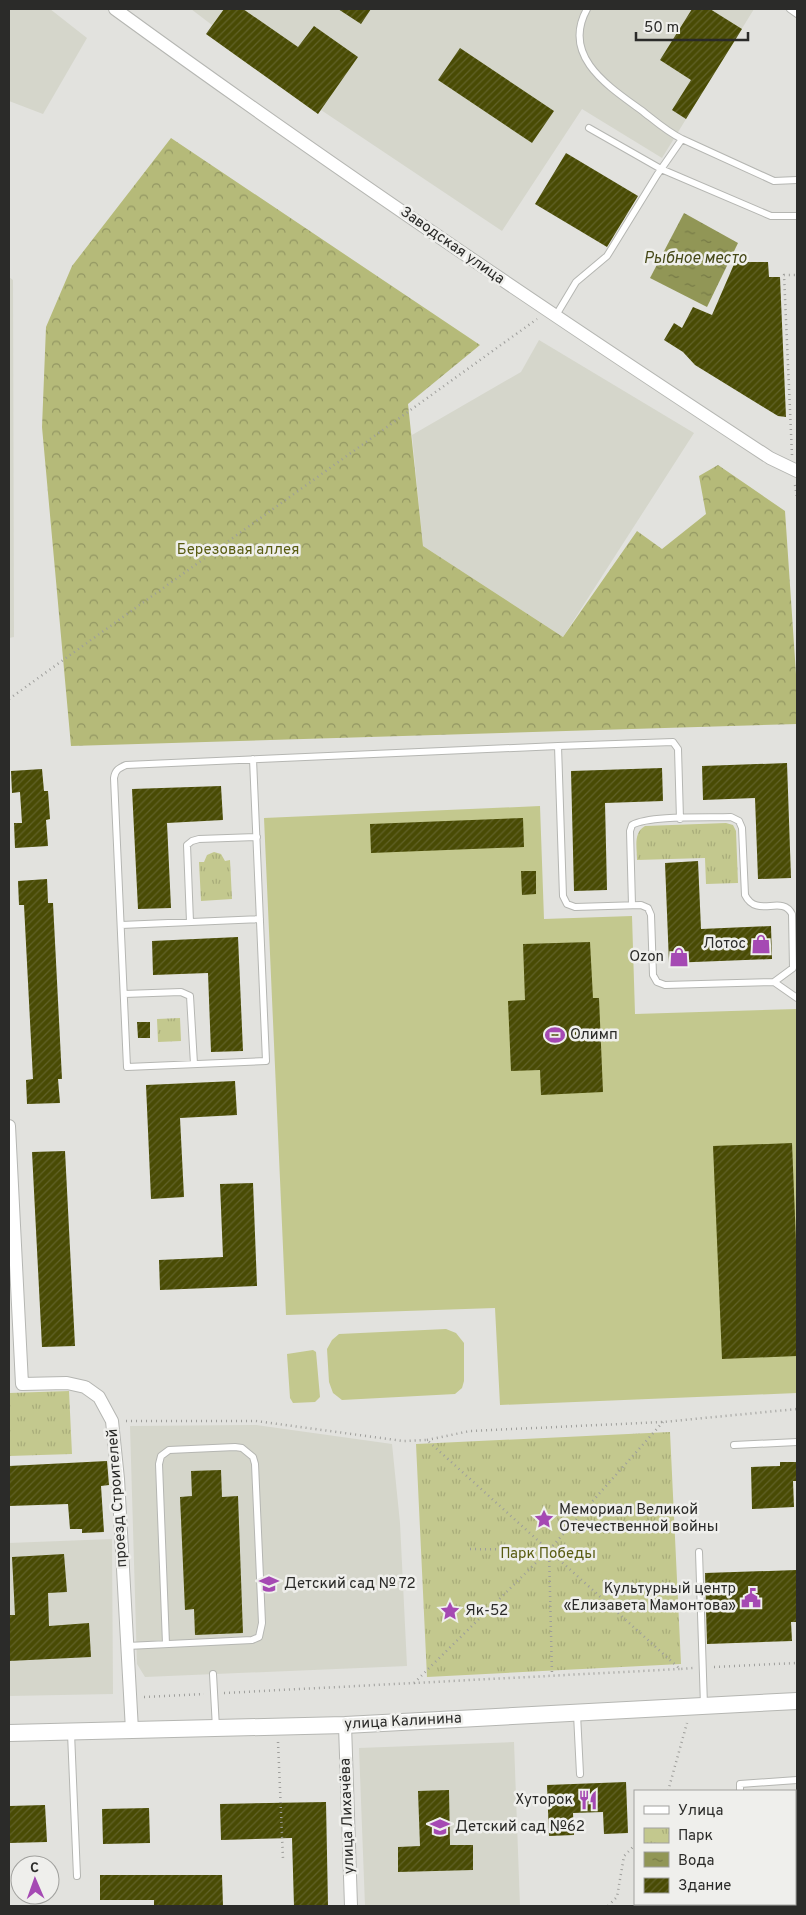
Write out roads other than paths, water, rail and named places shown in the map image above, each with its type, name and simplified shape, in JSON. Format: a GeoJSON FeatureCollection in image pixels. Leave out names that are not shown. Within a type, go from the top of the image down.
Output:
{"type":"FeatureCollection","features":[{"type":"Feature","properties":{"kind":"street","name":"Заводская улица"},"geometry":{"type":"LineString","coordinates":[[115,9],[232,94],[551,314],[770,458],[795,470]]}},
{"type":"Feature","properties":{"kind":"street","name":"проезд Строителей"},"geometry":{"type":"LineString","coordinates":[[9,1126],[22,1384],[67,1383],[85,1387],[99,1398],[112,1421],[118,1479],[132,1730]]}},
{"type":"Feature","properties":{"kind":"street","name":"улица Калинина"},"geometry":{"type":"LineString","coordinates":[[9,1734],[345,1726],[797,1701]]}},
{"type":"Feature","properties":{"kind":"street","name":"улица Лихачёва"},"geometry":{"type":"LineString","coordinates":[[345,1726],[351,1906]]}},
{"type":"Feature","properties":{"kind":"lane"},"geometry":{"type":"LineString","coordinates":[[587,9],[580,30],[582,47],[588,65],[606,84],[682,138],[774,181],[797,180]]}},
{"type":"Feature","properties":{"kind":"lane"},"geometry":{"type":"LineString","coordinates":[[790,9],[797,14]]}},
{"type":"Feature","properties":{"kind":"lane"},"geometry":{"type":"LineString","coordinates":[[589,128],[661,170],[771,216],[797,216]]}},
{"type":"Feature","properties":{"kind":"lane"},"geometry":{"type":"LineString","coordinates":[[551,314],[576,282],[607,256],[682,138]]}},
{"type":"Feature","properties":{"kind":"lane"},"geometry":{"type":"LineString","coordinates":[[253,760],[266,1061],[127,1068],[115,772],[119,767],[126,765],[673,742],[678,749],[680,819]]}},
{"type":"Feature","properties":{"kind":"lane"},"geometry":{"type":"LineString","coordinates":[[558,746],[563,896],[567,904],[575,907],[632,905],[648,908],[651,915],[653,975],[657,982],[665,985],[774,982],[789,973],[794,963],[792,914],[790,908],[783,906],[757,906],[749,903],[744,895],[742,828],[739,821],[732,817],[640,820],[632,825],[630,831],[632,905]]}},
{"type":"Feature","properties":{"kind":"lane"},"geometry":{"type":"LineString","coordinates":[[190,922],[188,845],[192,841],[199,839],[257,837]]}},
{"type":"Feature","properties":{"kind":"lane"},"geometry":{"type":"LineString","coordinates":[[121,925],[260,919]]}},
{"type":"Feature","properties":{"kind":"lane"},"geometry":{"type":"LineString","coordinates":[[774,982],[797,998]]}},
{"type":"Feature","properties":{"kind":"lane"},"geometry":{"type":"LineString","coordinates":[[124,994],[181,992],[190,996],[194,1064]]}},
{"type":"Feature","properties":{"kind":"lane"},"geometry":{"type":"LineString","coordinates":[[734,1445],[797,1442]]}},
{"type":"Feature","properties":{"kind":"lane"},"geometry":{"type":"LineString","coordinates":[[127,1646],[252,1640],[259,1637],[262,1632],[254,1464],[253,1456],[242,1448],[169,1450],[161,1456],[159,1464],[166,1644]]}},
{"type":"Feature","properties":{"kind":"lane"},"geometry":{"type":"LineString","coordinates":[[699,1552],[704,1707]]}},
{"type":"Feature","properties":{"kind":"lane"},"geometry":{"type":"LineString","coordinates":[[213,1674],[216,1728]]}},
{"type":"Feature","properties":{"kind":"lane"},"geometry":{"type":"LineString","coordinates":[[577,1714],[580,1774]]}},
{"type":"Feature","properties":{"kind":"lane"},"geometry":{"type":"LineString","coordinates":[[70,1732],[77,1876]]}},
{"type":"Feature","properties":{"kind":"lane"},"geometry":{"type":"LineString","coordinates":[[740,1790],[740,1784],[797,1780]]}},
{"type":"Feature","properties":{"kind":"water","name":"Рыбное место"},"geometry":{"type":"Polygon","coordinates":[[[684,213],[738,243],[707,307],[650,278],[684,213]]]}},
{"type":"Feature","properties":{"kind":"place","name":"Лотос"},"geometry":{"type":"Point","coordinates":[761,944]}},
{"type":"Feature","properties":{"kind":"place","name":"Ozon"},"geometry":{"type":"Point","coordinates":[679,957]}},
{"type":"Feature","properties":{"kind":"place","name":"Олимп"},"geometry":{"type":"Point","coordinates":[555,1035]}},
{"type":"Feature","properties":{"kind":"place","name":"Мемориал Великой Отечественной войны"},"geometry":{"type":"Point","coordinates":[544,1519]}},
{"type":"Feature","properties":{"kind":"place","name":"Детский сад № 72"},"geometry":{"type":"Point","coordinates":[269,1584]}},
{"type":"Feature","properties":{"kind":"place","name":"Культурный центр «Елизавета Мамонтова»"},"geometry":{"type":"Point","coordinates":[751,1598]}},
{"type":"Feature","properties":{"kind":"place","name":"Як-52"},"geometry":{"type":"Point","coordinates":[450,1611]}},
{"type":"Feature","properties":{"kind":"place","name":"Хуторок"},"geometry":{"type":"Point","coordinates":[588,1800]}},
{"type":"Feature","properties":{"kind":"place","name":"Детский сад №62"},"geometry":{"type":"Point","coordinates":[440,1827]}},
{"type":"Feature","properties":{"kind":"park label","name":"Березовая аллея"},"geometry":{"type":"Point","coordinates":[238,550]}},
{"type":"Feature","properties":{"kind":"park label","name":"Парк Победы"},"geometry":{"type":"Point","coordinates":[548,1554]}}]}
